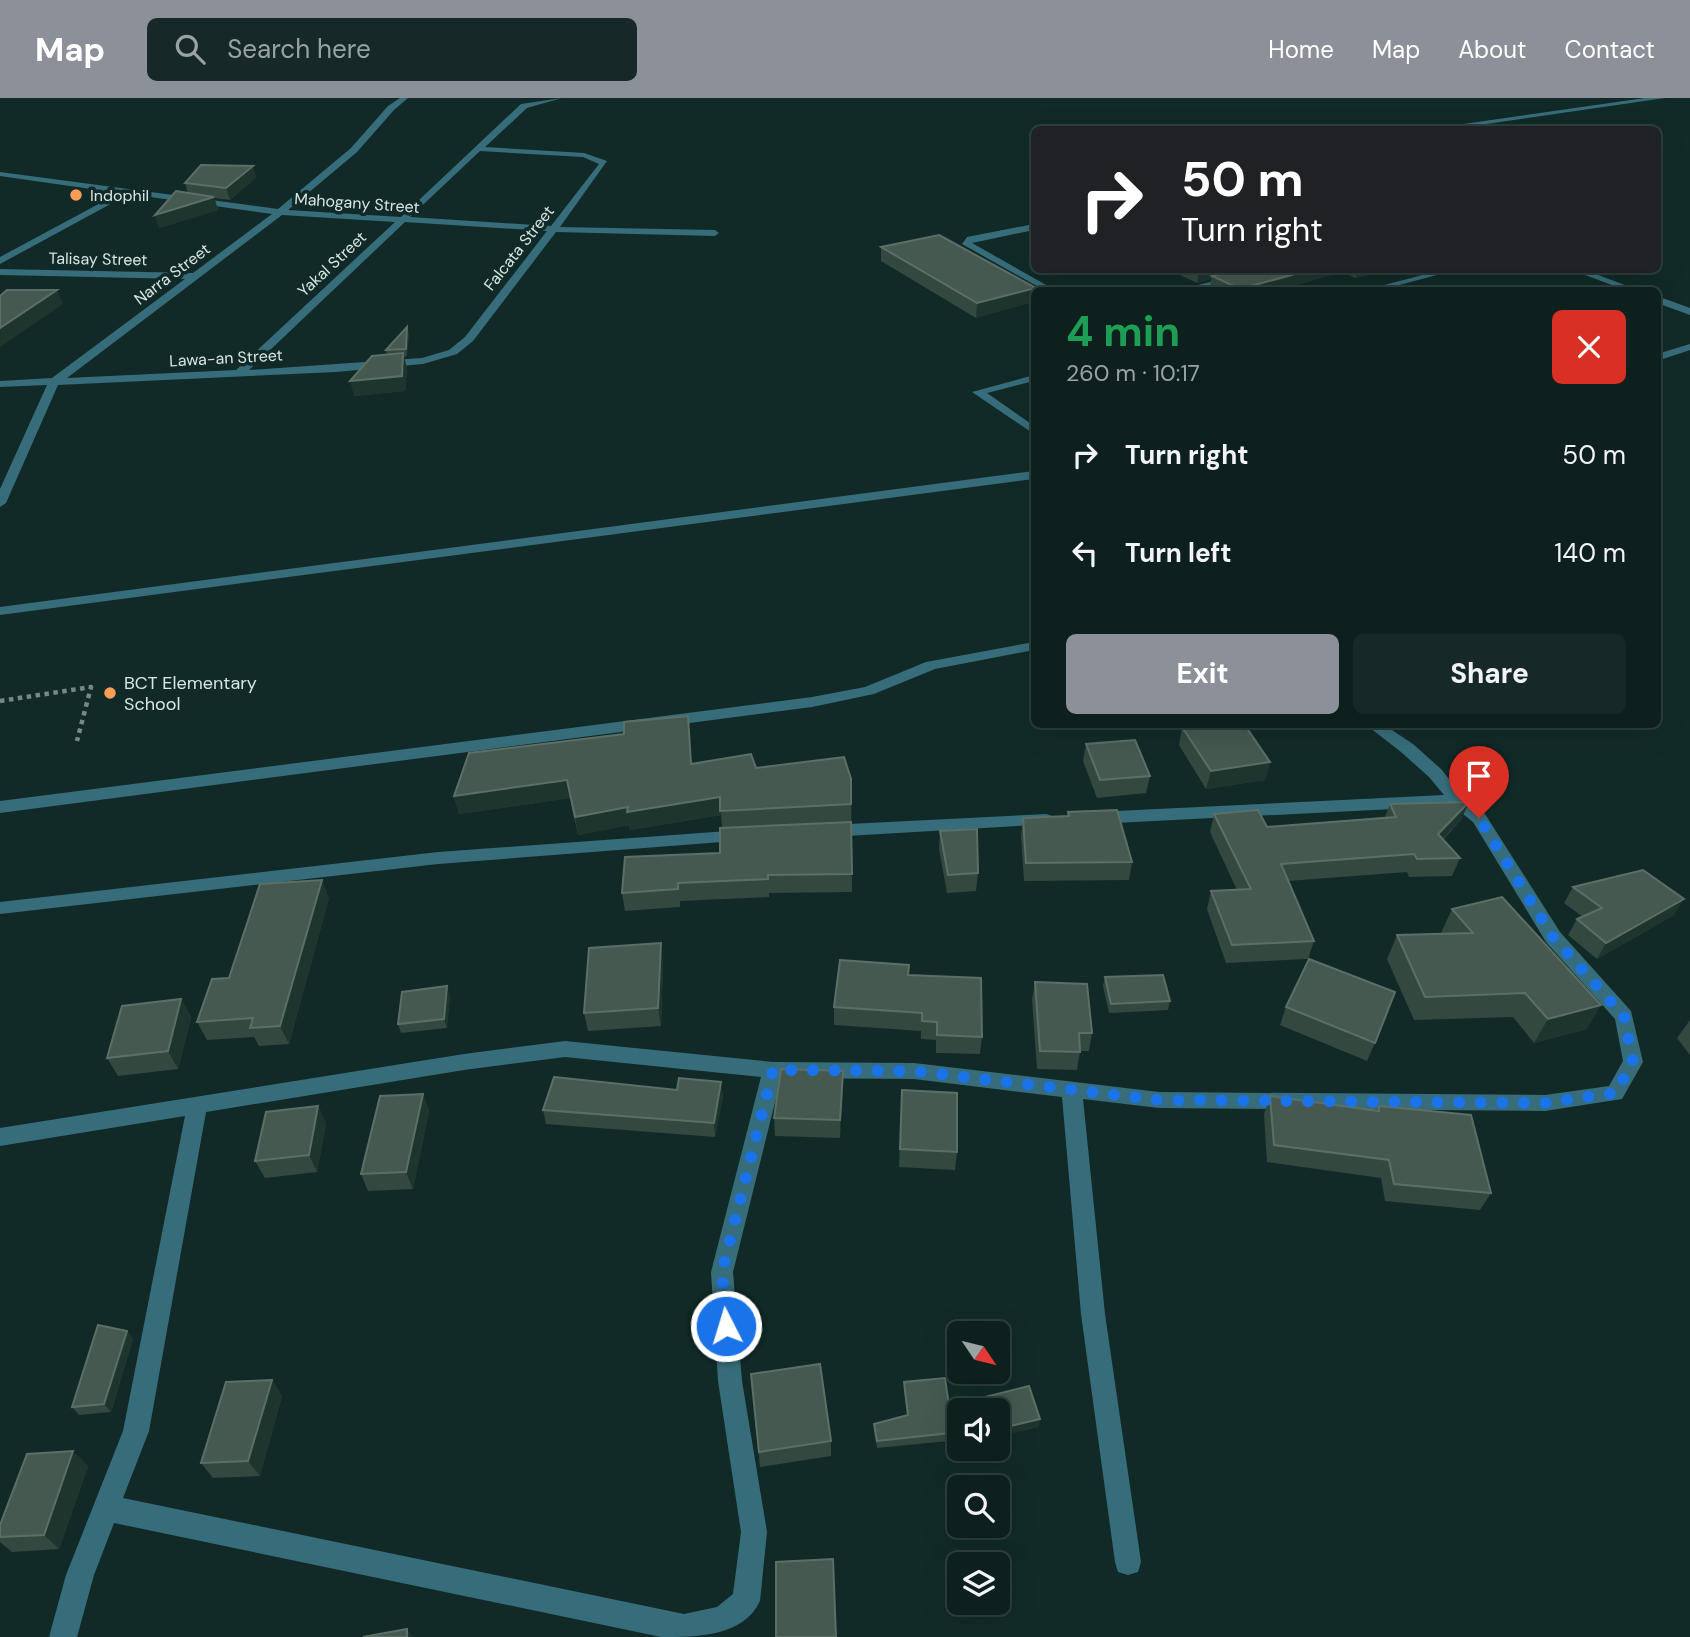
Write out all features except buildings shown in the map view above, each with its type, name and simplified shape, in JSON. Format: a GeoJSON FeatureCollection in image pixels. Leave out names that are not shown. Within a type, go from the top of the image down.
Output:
{"type":"FeatureCollection","features":[{"type":"Feature","properties":{"kind":"street","name":"Narra Street"},"geometry":{"type":"LineString","coordinates":[[0,503],[54,382],[280,212],[355,150],[391,107],[404,98]]}},
{"type":"Feature","properties":{"kind":"street","name":"Yakal Street"},"geometry":{"type":"LineString","coordinates":[[238,374],[524,106],[558,98]]}},
{"type":"Feature","properties":{"kind":"street"},"geometry":{"type":"LineString","coordinates":[[1454,126],[1661,98]]}},
{"type":"Feature","properties":{"kind":"street","name":"Falcata Street"},"geometry":{"type":"LineString","coordinates":[[453,352],[469,339],[604,163],[601,159],[570,154],[479,149]]}},
{"type":"Feature","properties":{"kind":"street","name":"Mahogany Street"},"geometry":{"type":"LineString","coordinates":[[0,174],[280,212],[554,229],[715,233]]}},
{"type":"Feature","properties":{"kind":"street"},"geometry":{"type":"LineString","coordinates":[[0,261],[126,192]]}},
{"type":"Feature","properties":{"kind":"street"},"geometry":{"type":"LineString","coordinates":[[1031,228],[970,239],[967,244],[1045,287]]}},
{"type":"Feature","properties":{"kind":"street","name":"Talisay Street"},"geometry":{"type":"LineString","coordinates":[[0,272],[195,276]]}},
{"type":"Feature","properties":{"kind":"street"},"geometry":{"type":"LineString","coordinates":[[1196,287],[1255,273]]}},
{"type":"Feature","properties":{"kind":"street"},"geometry":{"type":"LineString","coordinates":[[1382,287],[1439,273]]}},
{"type":"Feature","properties":{"kind":"street"},"geometry":{"type":"LineString","coordinates":[[1585,273],[1625,287]]}},
{"type":"Feature","properties":{"kind":"street"},"geometry":{"type":"LineString","coordinates":[[1661,301],[1690,312]]}},
{"type":"Feature","properties":{"kind":"street"},"geometry":{"type":"LineString","coordinates":[[1661,357],[1690,347]]}},
{"type":"Feature","properties":{"kind":"street","name":"Lawa-an Street"},"geometry":{"type":"LineString","coordinates":[[0,384],[336,369],[423,361],[453,352]]}},
{"type":"Feature","properties":{"kind":"street"},"geometry":{"type":"LineString","coordinates":[[1031,379],[978,392],[1031,429]]}},
{"type":"Feature","properties":{"kind":"street"},"geometry":{"type":"LineString","coordinates":[[0,611],[1031,475]]}},
{"type":"Feature","properties":{"kind":"street"},"geometry":{"type":"LineString","coordinates":[[0,807],[812,702],[869,691],[931,665],[1031,647]]}},
{"type":"Feature","properties":{"kind":"street"},"geometry":{"type":"LineString","coordinates":[[0,1138],[464,1062],[565,1049],[773,1070],[914,1071],[1159,1100],[1545,1103],[1615,1093],[1633,1062],[1624,1016],[1553,937],[1479,818],[1457,800],[1435,773],[1407,748],[1378,728]]}},
{"type":"Feature","properties":{"kind":"street"},"geometry":{"type":"LineString","coordinates":[[805,832],[1457,800]]}},
{"type":"Feature","properties":{"kind":"street"},"geometry":{"type":"LineString","coordinates":[[0,908],[438,858],[764,835]]}},
{"type":"Feature","properties":{"kind":"street"},"geometry":{"type":"LineString","coordinates":[[106,1508],[684,1628],[723,1620],[746,1601],[754,1532],[730,1381],[722,1272],[773,1070]]}},
{"type":"Feature","properties":{"kind":"street"},"geometry":{"type":"LineString","coordinates":[[1072,1090],[1093,1314],[1128,1562]]}},
{"type":"Feature","properties":{"kind":"street"},"geometry":{"type":"LineString","coordinates":[[63,1637],[80,1575],[136,1431],[197,1105]]}},
{"type":"Feature","properties":{"kind":"path"},"geometry":{"type":"LineString","coordinates":[[0,701],[91,687],[77,741]]}},
{"type":"Feature","properties":{"kind":"place","name":"Indophil"},"geometry":{"type":"Point","coordinates":[76,195]}},
{"type":"Feature","properties":{"kind":"place","name":"BCT Elementary School"},"geometry":{"type":"Point","coordinates":[110,693]}},
{"type":"Feature","properties":{"kind":"route"},"geometry":{"type":"LineString","coordinates":[[726,1326],[722,1272],[773,1070],[914,1071],[1159,1100],[1545,1103],[1615,1093],[1633,1062],[1624,1016],[1553,937],[1479,818]]}}]}
